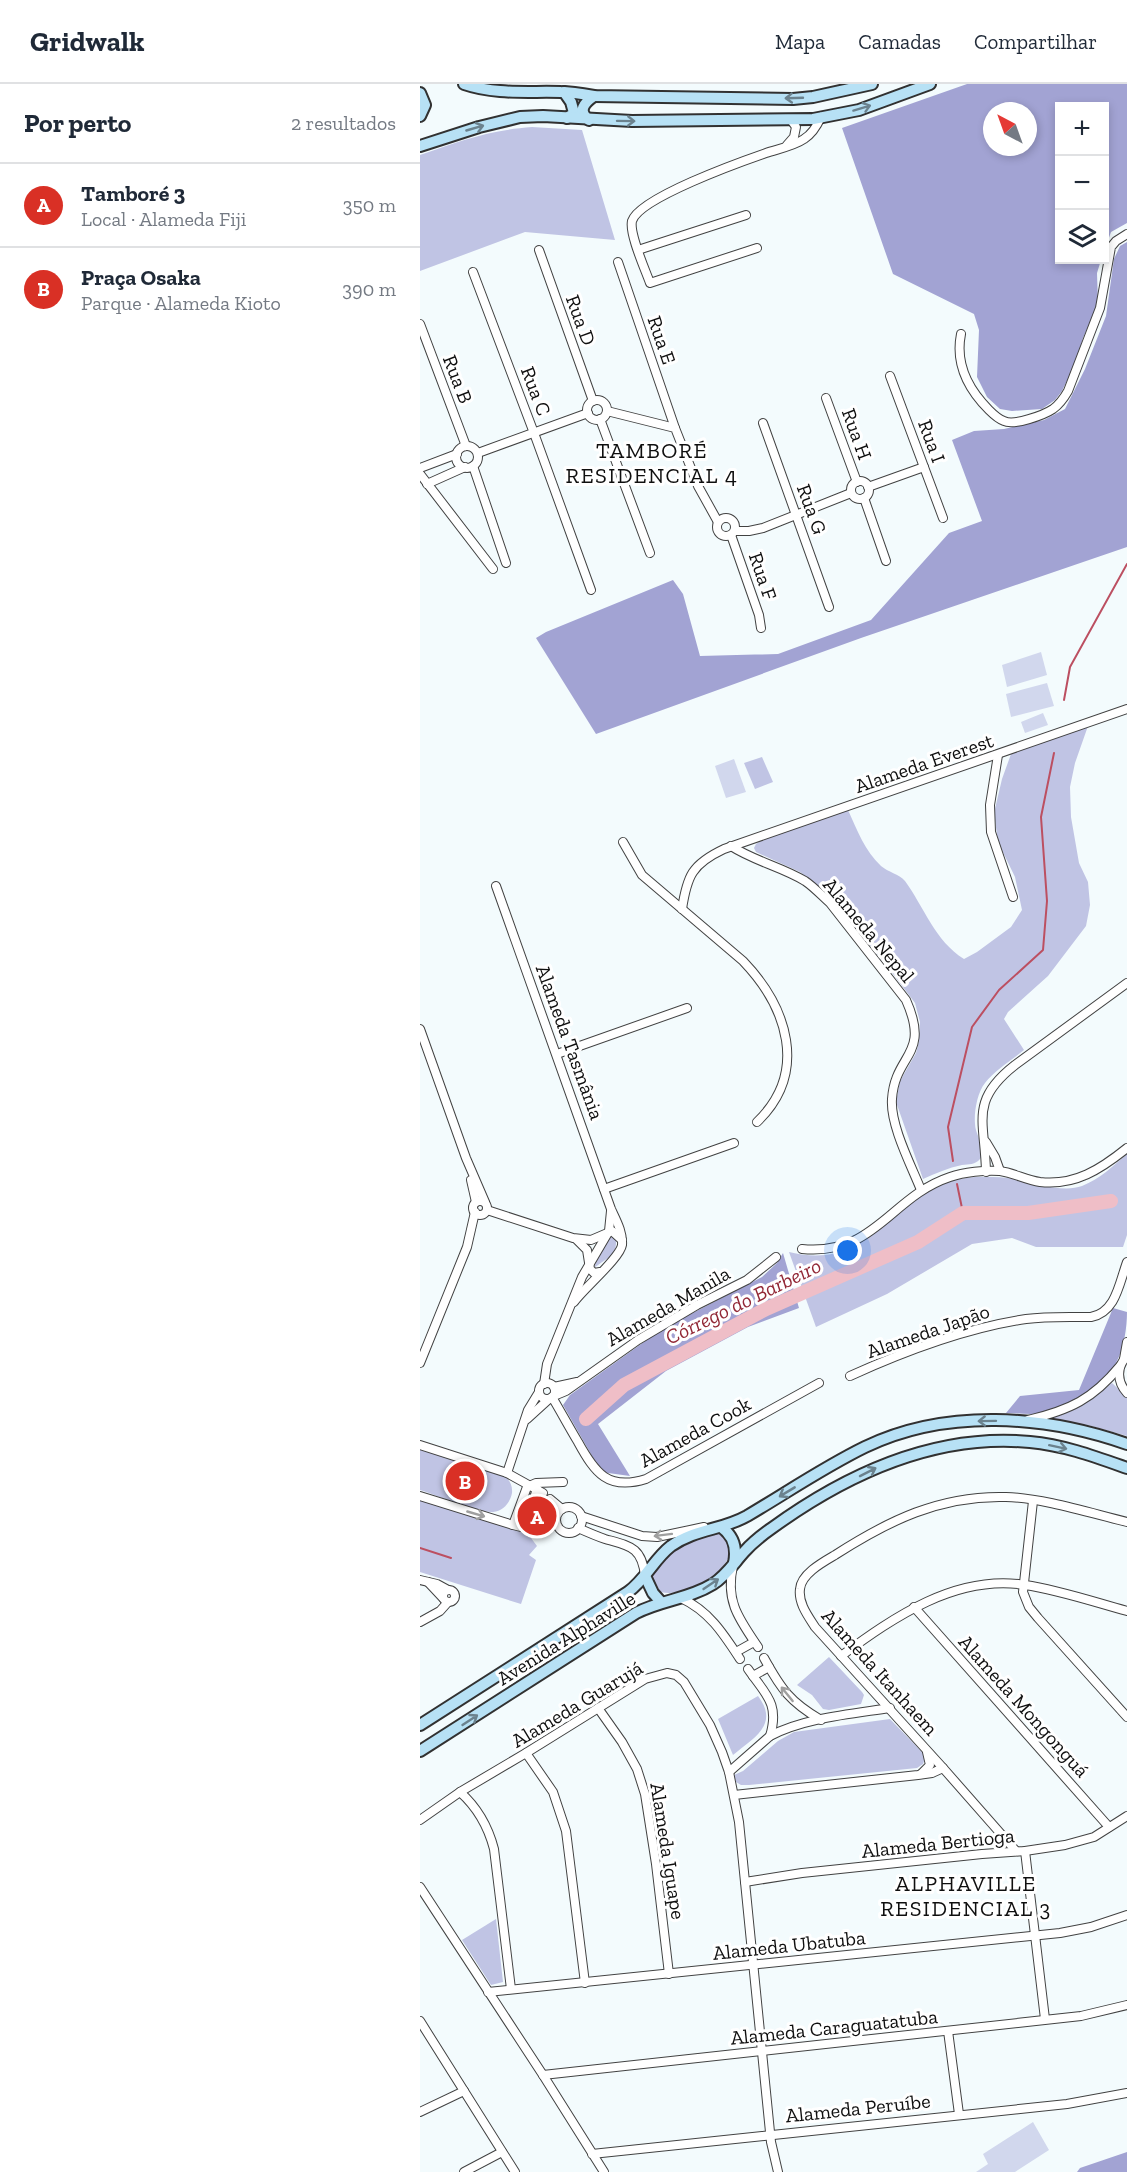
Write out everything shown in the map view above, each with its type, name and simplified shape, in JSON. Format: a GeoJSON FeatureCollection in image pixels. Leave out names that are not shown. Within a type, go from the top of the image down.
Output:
{"type":"FeatureCollection","features":[{"type":"Feature","properties":{"kind":"main road"},"geometry":{"type":"LineString","coordinates":[[464,84],[489,91],[564,92],[594,96],[793,99],[872,84]]}},
{"type":"Feature","properties":{"kind":"main road"},"geometry":{"type":"LineString","coordinates":[[420,146],[496,122],[520,117],[589,120],[791,120],[821,117],[859,110],[930,84]]}},
{"type":"Feature","properties":{"kind":"main road"},"geometry":{"type":"LineString","coordinates":[[564,92],[574,108],[574,113],[567,118]]}},
{"type":"Feature","properties":{"kind":"main road"},"geometry":{"type":"LineString","coordinates":[[420,93],[425,105],[420,116]]}},
{"type":"Feature","properties":{"kind":"main road"},"geometry":{"type":"LineString","coordinates":[[589,120],[584,116],[583,106],[594,96]]}},
{"type":"Feature","properties":{"kind":"main road","name":"Avenida Alphaville"},"geometry":{"type":"LineString","coordinates":[[420,1725],[636,1587],[659,1556],[682,1538],[744,1517],[867,1446],[922,1428],[973,1421],[1024,1421],[1078,1429],[1127,1444]]}},
{"type":"Feature","properties":{"kind":"main road","name":"Avenida Alphaville"},"geometry":{"type":"LineString","coordinates":[[420,1751],[624,1621],[661,1602],[702,1591],[715,1583],[756,1540],[793,1513],[872,1469],[942,1446],[981,1442],[1031,1442],[1059,1446],[1127,1468]]}},
{"type":"Feature","properties":{"kind":"main road"},"geometry":{"type":"LineString","coordinates":[[720,1527],[729,1534],[735,1544],[733,1566]]}},
{"type":"Feature","properties":{"kind":"main road"},"geometry":{"type":"LineString","coordinates":[[645,1576],[653,1593],[661,1602]]}},
{"type":"Feature","properties":{"kind":"street"},"geometry":{"type":"LineString","coordinates":[[757,248],[650,283],[632,230],[632,221],[638,213],[664,194],[802,141],[811,134],[821,117]]}},
{"type":"Feature","properties":{"kind":"street"},"geometry":{"type":"LineString","coordinates":[[786,146],[794,137],[796,127],[791,120]]}},
{"type":"Feature","properties":{"kind":"street"},"geometry":{"type":"LineString","coordinates":[[638,250],[746,215]]}},
{"type":"Feature","properties":{"kind":"street"},"geometry":{"type":"LineString","coordinates":[[961,334],[961,355],[969,387],[981,402],[1001,420],[1007,423],[1014,422],[1053,409],[1068,391],[1100,308],[1111,247],[1127,234]]}},
{"type":"Feature","properties":{"kind":"street","name":"Rua D"},"geometry":{"type":"LineString","coordinates":[[539,250],[593,401]]}},
{"type":"Feature","properties":{"kind":"street","name":"Rua E"},"geometry":{"type":"LineString","coordinates":[[618,262],[675,428],[699,486],[718,522]]}},
{"type":"Feature","properties":{"kind":"street","name":"Rua C"},"geometry":{"type":"LineString","coordinates":[[473,272],[591,590]]}},
{"type":"Feature","properties":{"kind":"street","name":"Rua B"},"geometry":{"type":"LineString","coordinates":[[420,324],[466,446]]}},
{"type":"Feature","properties":{"kind":"street","name":"Rua I"},"geometry":{"type":"LineString","coordinates":[[890,376],[943,518]]}},
{"type":"Feature","properties":{"kind":"street","name":"Rua H"},"geometry":{"type":"LineString","coordinates":[[826,398],[857,482]]}},
{"type":"Feature","properties":{"kind":"street"},"geometry":{"type":"LineString","coordinates":[[600,419],[593,418],[588,413],[588,407],[593,401],[602,401],[607,411]]}},
{"type":"Feature","properties":{"kind":"street"},"geometry":{"type":"LineString","coordinates":[[607,411],[675,428]]}},
{"type":"Feature","properties":{"kind":"street"},"geometry":{"type":"LineString","coordinates":[[600,419],[607,411]]}},
{"type":"Feature","properties":{"kind":"street"},"geometry":{"type":"LineString","coordinates":[[478,453],[588,413]]}},
{"type":"Feature","properties":{"kind":"street"},"geometry":{"type":"LineString","coordinates":[[600,419],[650,553]]}},
{"type":"Feature","properties":{"kind":"street","name":"Rua G"},"geometry":{"type":"LineString","coordinates":[[763,423],[829,608]]}},
{"type":"Feature","properties":{"kind":"street"},"geometry":{"type":"LineString","coordinates":[[420,468],[457,454],[466,446],[474,448],[478,453],[474,466],[506,563]]}},
{"type":"Feature","properties":{"kind":"street"},"geometry":{"type":"LineString","coordinates":[[457,454],[458,463],[465,467]]}},
{"type":"Feature","properties":{"kind":"street"},"geometry":{"type":"LineString","coordinates":[[427,484],[465,467],[474,466]]}},
{"type":"Feature","properties":{"kind":"street"},"geometry":{"type":"LineString","coordinates":[[868,488],[924,467]]}},
{"type":"Feature","properties":{"kind":"street"},"geometry":{"type":"LineString","coordinates":[[420,474],[493,569]]}},
{"type":"Feature","properties":{"kind":"street"},"geometry":{"type":"LineString","coordinates":[[857,482],[865,483],[868,488],[864,498],[856,499],[851,493],[852,485],[857,482]]}},
{"type":"Feature","properties":{"kind":"street"},"geometry":{"type":"LineString","coordinates":[[733,533],[734,522],[729,518],[723,518],[718,522],[717,528],[725,537],[733,533],[763,528],[851,493]]}},
{"type":"Feature","properties":{"kind":"street"},"geometry":{"type":"LineString","coordinates":[[864,498],[886,561]]}},
{"type":"Feature","properties":{"kind":"street","name":"Rua F"},"geometry":{"type":"LineString","coordinates":[[733,533],[761,628]]}},
{"type":"Feature","properties":{"kind":"street","name":"Alameda Everest"},"geometry":{"type":"LineString","coordinates":[[682,909],[686,885],[694,868],[711,855],[731,846],[1127,709]]}},
{"type":"Feature","properties":{"kind":"street"},"geometry":{"type":"LineString","coordinates":[[998,755],[990,805],[990,825],[994,845],[1013,897]]}},
{"type":"Feature","properties":{"kind":"street"},"geometry":{"type":"LineString","coordinates":[[750,841],[753,858]]}},
{"type":"Feature","properties":{"kind":"street"},"geometry":{"type":"LineString","coordinates":[[623,842],[642,875],[743,961],[757,976],[778,1011],[788,1052],[787,1070],[778,1099],[757,1122]]}},
{"type":"Feature","properties":{"kind":"street","name":"Alameda Nepal"},"geometry":{"type":"LineString","coordinates":[[731,846],[802,880],[819,892],[906,1000],[913,1016],[915,1041],[912,1052],[896,1078],[892,1102],[897,1126],[921,1190]]}},
{"type":"Feature","properties":{"kind":"street","name":"Alameda Tasmânia"},"geometry":{"type":"LineString","coordinates":[[496,886],[610,1209],[620,1228],[622,1240],[617,1255],[574,1302]]}},
{"type":"Feature","properties":{"kind":"street"},"geometry":{"type":"LineString","coordinates":[[986,1172],[983,1109],[991,1088],[1000,1077],[1127,983]]}},
{"type":"Feature","properties":{"kind":"street"},"geometry":{"type":"LineString","coordinates":[[557,1054],[687,1008]]}},
{"type":"Feature","properties":{"kind":"street"},"geometry":{"type":"LineString","coordinates":[[420,1029],[466,1158],[481,1208],[420,1363]]}},
{"type":"Feature","properties":{"kind":"street"},"geometry":{"type":"LineString","coordinates":[[986,1141],[1000,1171]]}},
{"type":"Feature","properties":{"kind":"street"},"geometry":{"type":"LineString","coordinates":[[604,1189],[734,1143]]}},
{"type":"Feature","properties":{"kind":"street"},"geometry":{"type":"LineString","coordinates":[[801,1249],[832,1249],[853,1242],[880,1225],[921,1190],[951,1176],[1000,1171],[1041,1182],[1074,1180],[1106,1165],[1127,1148]]}},
{"type":"Feature","properties":{"kind":"street"},"geometry":{"type":"LineString","coordinates":[[481,1208],[573,1238],[591,1240],[609,1231],[616,1232],[622,1240]]}},
{"type":"Feature","properties":{"kind":"street","name":"Alameda Tasmânia"},"geometry":{"type":"LineString","coordinates":[[549,1385],[545,1370],[589,1264],[609,1231],[610,1209]]}},
{"type":"Feature","properties":{"kind":"street"},"geometry":{"type":"LineString","coordinates":[[573,1238],[587,1250],[592,1271],[600,1272]]}},
{"type":"Feature","properties":{"kind":"street","name":"Alameda Manila"},"geometry":{"type":"LineString","coordinates":[[552,1397],[566,1391],[658,1328],[747,1280],[776,1257]]}},
{"type":"Feature","properties":{"kind":"street","name":"Alameda Japão"},"geometry":{"type":"LineString","coordinates":[[850,1376],[946,1338],[998,1324],[1029,1319],[1101,1315],[1112,1303],[1127,1262]]}},
{"type":"Feature","properties":{"kind":"street"},"geometry":{"type":"LineString","coordinates":[[1127,1342],[1120,1383],[1127,1393]]}},
{"type":"Feature","properties":{"kind":"street"},"geometry":{"type":"LineString","coordinates":[[1024,1421],[1049,1415],[1082,1401],[1095,1393],[1124,1360]]}},
{"type":"Feature","properties":{"kind":"street","name":"Alameda Manila"},"geometry":{"type":"LineString","coordinates":[[549,1385],[577,1382]]}},
{"type":"Feature","properties":{"kind":"street","name":"Alameda Cook"},"geometry":{"type":"LineString","coordinates":[[552,1397],[587,1458],[599,1474],[614,1481],[630,1483],[646,1479],[819,1383]]}},
{"type":"Feature","properties":{"kind":"street"},"geometry":{"type":"LineString","coordinates":[[507,1473],[532,1401],[549,1385],[552,1397]]}},
{"type":"Feature","properties":{"kind":"street"},"geometry":{"type":"LineString","coordinates":[[539,1392],[543,1398],[552,1397]]}},
{"type":"Feature","properties":{"kind":"street"},"geometry":{"type":"LineString","coordinates":[[524,1423],[552,1397]]}},
{"type":"Feature","properties":{"kind":"street"},"geometry":{"type":"LineString","coordinates":[[420,1444],[507,1473],[540,1491],[529,1518],[513,1525]]}},
{"type":"Feature","properties":{"kind":"street"},"geometry":{"type":"LineString","coordinates":[[528,1485],[563,1482]]}},
{"type":"Feature","properties":{"kind":"street"},"geometry":{"type":"LineString","coordinates":[[513,1525],[528,1485]]}},
{"type":"Feature","properties":{"kind":"street"},"geometry":{"type":"LineString","coordinates":[[420,1496],[525,1528],[530,1532]]}},
{"type":"Feature","properties":{"kind":"street","name":"Alameda Itanhaem"},"geometry":{"type":"LineString","coordinates":[[1016,1851],[926,1748],[815,1627],[801,1601],[802,1583],[810,1573],[868,1534],[902,1517],[930,1507],[972,1499],[1006,1497],[1033,1501],[1127,1522]]}},
{"type":"Feature","properties":{"kind":"street"},"geometry":{"type":"LineString","coordinates":[[550,1499],[562,1509],[573,1508],[581,1516],[642,1536],[657,1537],[720,1527]]}},
{"type":"Feature","properties":{"kind":"street"},"geometry":{"type":"LineString","coordinates":[[1033,1501],[1023,1592],[1029,1607],[1127,1717]]}},
{"type":"Feature","properties":{"kind":"street"},"geometry":{"type":"LineString","coordinates":[[562,1509],[557,1515],[556,1522],[560,1529],[567,1532],[578,1528],[636,1551],[644,1565],[645,1576]]}},
{"type":"Feature","properties":{"kind":"street"},"geometry":{"type":"LineString","coordinates":[[578,1528],[581,1516]]}},
{"type":"Feature","properties":{"kind":"street"},"geometry":{"type":"LineString","coordinates":[[543,1518],[556,1522]]}},
{"type":"Feature","properties":{"kind":"street"},"geometry":{"type":"LineString","coordinates":[[681,1598],[694,1604],[713,1620],[738,1655],[756,1645],[734,1607],[730,1592],[733,1566]]}},
{"type":"Feature","properties":{"kind":"street"},"geometry":{"type":"LineString","coordinates":[[420,1622],[440,1611],[446,1597],[437,1584],[424,1581]]}},
{"type":"Feature","properties":{"kind":"street"},"geometry":{"type":"LineString","coordinates":[[842,1656],[870,1635],[914,1608],[938,1596],[960,1589],[995,1584],[1024,1584],[1127,1611]]}},
{"type":"Feature","properties":{"kind":"street","name":"Alameda Mongonguá"},"geometry":{"type":"LineString","coordinates":[[914,1608],[1109,1827]]}},
{"type":"Feature","properties":{"kind":"street"},"geometry":{"type":"LineString","coordinates":[[764,1658],[791,1700],[821,1720]]}},
{"type":"Feature","properties":{"kind":"street"},"geometry":{"type":"LineString","coordinates":[[753,1676],[769,1667]]}},
{"type":"Feature","properties":{"kind":"street"},"geometry":{"type":"LineString","coordinates":[[748,1669],[772,1706],[775,1719],[770,1736]]}},
{"type":"Feature","properties":{"kind":"street","name":"Alameda Guarujá"},"geometry":{"type":"LineString","coordinates":[[420,1820],[460,1792],[645,1678],[668,1673],[684,1682],[710,1725],[729,1772],[734,1795],[763,2051],[770,2134],[778,2172]]}},
{"type":"Feature","properties":{"kind":"street","name":"Alameda Iguape"},"geometry":{"type":"LineString","coordinates":[[598,1708],[622,1742],[637,1769],[645,1794],[669,1974]]}},
{"type":"Feature","properties":{"kind":"street"},"geometry":{"type":"LineString","coordinates":[[729,1772],[770,1736],[798,1724],[890,1708]]}},
{"type":"Feature","properties":{"kind":"street"},"geometry":{"type":"LineString","coordinates":[[920,1775],[930,1765],[926,1748]]}},
{"type":"Feature","properties":{"kind":"street"},"geometry":{"type":"LineString","coordinates":[[526,1753],[553,1792],[566,1831],[585,1983]]}},
{"type":"Feature","properties":{"kind":"street"},"geometry":{"type":"LineString","coordinates":[[734,1795],[920,1775],[943,1768]]}},
{"type":"Feature","properties":{"kind":"street"},"geometry":{"type":"LineString","coordinates":[[460,1792],[471,1802],[490,1833],[494,1849],[511,1989]]}},
{"type":"Feature","properties":{"kind":"street","name":"Alameda Bertioga"},"geometry":{"type":"LineString","coordinates":[[745,1882],[802,1873],[1065,1845],[1094,1837],[1127,1816]]}},
{"type":"Feature","properties":{"kind":"street"},"geometry":{"type":"LineString","coordinates":[[1025,1851],[1045,2019]]}},
{"type":"Feature","properties":{"kind":"street"},"geometry":{"type":"LineString","coordinates":[[420,1887],[604,2172]]}},
{"type":"Feature","properties":{"kind":"street","name":"Alameda Ubatuba"},"geometry":{"type":"LineString","coordinates":[[488,1992],[1035,1935],[1091,1927],[1127,1915]]}},
{"type":"Feature","properties":{"kind":"street","name":"Alameda Caraguatatuba"},"geometry":{"type":"LineString","coordinates":[[543,2075],[1081,2016],[1127,2006]]}},
{"type":"Feature","properties":{"kind":"street"},"geometry":{"type":"LineString","coordinates":[[420,2021],[515,2172]]}},
{"type":"Feature","properties":{"kind":"street"},"geometry":{"type":"LineString","coordinates":[[948,2031],[959,2114]]}},
{"type":"Feature","properties":{"kind":"street"},"geometry":{"type":"LineString","coordinates":[[420,2112],[464,2091]]}},
{"type":"Feature","properties":{"kind":"street","name":"Alameda Peruíbe"},"geometry":{"type":"LineString","coordinates":[[592,2154],[1066,2104],[1127,2093]]}},
{"type":"Feature","properties":{"kind":"street"},"geometry":{"type":"LineString","coordinates":[[464,2172],[502,2152]]}},
{"type":"Feature","properties":{"kind":"shaded area"},"geometry":{"type":"Polygon","coordinates":[[[967,84],[1127,84],[1127,223],[1111,232],[1109,238],[1109,102],[1055,102],[1055,264],[1100,264],[1097,273],[1098,304],[1083,338],[1076,362],[1055,400],[1042,409],[1012,411],[1000,409],[987,397],[977,377],[979,330],[974,314],[893,274],[842,128],[967,84]]]}},
{"type":"Feature","properties":{"kind":"shaded area"},"geometry":{"type":"Polygon","coordinates":[[[532,127],[582,130],[615,240],[525,232],[420,271],[420,155],[488,133],[532,127]]]}},
{"type":"Feature","properties":{"kind":"shaded area"},"geometry":{"type":"Polygon","coordinates":[[[1127,242],[1127,547],[861,638],[596,734],[536,638],[673,580],[683,594],[700,656],[778,654],[871,620],[949,533],[982,521],[952,440],[974,431],[1004,429],[1044,420],[1065,409],[1085,369],[1106,316],[1114,259],[1120,246],[1127,242]]]}},
{"type":"Feature","properties":{"kind":"shaded area"},"geometry":{"type":"Polygon","coordinates":[[[1041,652],[1047,675],[1007,687],[1002,665],[1041,652]]]}},
{"type":"Feature","properties":{"kind":"shaded area"},"geometry":{"type":"Polygon","coordinates":[[[1047,683],[1054,706],[1011,717],[1006,694],[1047,683]]]}},
{"type":"Feature","properties":{"kind":"shaded area"},"geometry":{"type":"Polygon","coordinates":[[[1043,713],[1048,725],[1025,733],[1021,722],[1043,713]]]}},
{"type":"Feature","properties":{"kind":"shaded area"},"geometry":{"type":"Polygon","coordinates":[[[1088,726],[1075,763],[1070,787],[1071,817],[1079,863],[1088,882],[1090,905],[1086,926],[1048,976],[1008,1012],[1004,1019],[1024,1050],[994,1074],[980,1092],[975,1119],[983,1151],[980,1159],[923,1179],[896,1102],[900,1081],[916,1053],[919,1041],[920,1022],[915,1003],[824,891],[800,872],[756,852],[754,848],[762,840],[848,810],[870,854],[881,866],[905,881],[945,943],[964,959],[1011,927],[1022,910],[1015,877],[998,842],[994,813],[1011,754],[1088,726]]]}},
{"type":"Feature","properties":{"kind":"shaded area"},"geometry":{"type":"Polygon","coordinates":[[[762,757],[773,782],[755,789],[744,763],[762,757]]]}},
{"type":"Feature","properties":{"kind":"shaded area"},"geometry":{"type":"Polygon","coordinates":[[[734,759],[746,792],[726,798],[715,766],[734,759]]]}},
{"type":"Feature","properties":{"kind":"shaded area"},"geometry":{"type":"Polygon","coordinates":[[[1127,1154],[1127,1235],[1123,1247],[1036,1247],[1012,1238],[972,1244],[887,1294],[816,1327],[789,1252],[815,1255],[838,1253],[857,1245],[925,1194],[954,1180],[971,1177],[998,1177],[1057,1188],[1074,1188],[1095,1180],[1127,1154]]]}},
{"type":"Feature","properties":{"kind":"shaded area"},"geometry":{"type":"Polygon","coordinates":[[[611,1235],[615,1235],[614,1251],[594,1268],[597,1259],[611,1235]]]}},
{"type":"Feature","properties":{"kind":"shaded area"},"geometry":{"type":"Polygon","coordinates":[[[783,1253],[799,1308],[748,1327],[666,1371],[598,1424],[630,1476],[601,1472],[563,1405],[570,1395],[662,1329],[762,1277],[777,1263],[783,1253]]]}},
{"type":"Feature","properties":{"kind":"shaded area"},"geometry":{"type":"Polygon","coordinates":[[[1113,1308],[1127,1312],[1126,1331],[1119,1356],[1104,1380],[1086,1395],[1054,1410],[1038,1414],[1006,1413],[1020,1396],[1079,1390],[1113,1308]]]}},
{"type":"Feature","properties":{"kind":"shaded area"},"geometry":{"type":"Polygon","coordinates":[[[1112,1383],[1127,1397],[1127,1436],[1088,1425],[1040,1420],[1078,1406],[1112,1383]]]}},
{"type":"Feature","properties":{"kind":"shaded area"},"geometry":{"type":"Polygon","coordinates":[[[420,1450],[498,1471],[510,1483],[512,1493],[510,1500],[500,1510],[486,1512],[420,1490],[420,1450]]]}},
{"type":"Feature","properties":{"kind":"shaded area"},"geometry":{"type":"Polygon","coordinates":[[[420,1499],[522,1530],[528,1534],[537,1546],[529,1555],[536,1560],[521,1604],[420,1572],[420,1499]]]}},
{"type":"Feature","properties":{"kind":"shaded area"},"geometry":{"type":"Polygon","coordinates":[[[709,1533],[717,1533],[728,1540],[730,1552],[726,1562],[701,1584],[680,1592],[661,1592],[653,1580],[658,1565],[678,1546],[709,1533]]]}},
{"type":"Feature","properties":{"kind":"shaded area"},"geometry":{"type":"Polygon","coordinates":[[[829,1657],[862,1692],[864,1695],[861,1704],[823,1709],[812,1695],[797,1685],[829,1657]]]}},
{"type":"Feature","properties":{"kind":"shaded area"},"geometry":{"type":"Polygon","coordinates":[[[758,1696],[764,1706],[765,1723],[756,1737],[733,1755],[718,1719],[758,1696]]]}},
{"type":"Feature","properties":{"kind":"shaded area"},"geometry":{"type":"Polygon","coordinates":[[[890,1719],[923,1753],[925,1758],[923,1764],[917,1768],[749,1785],[736,1782],[734,1775],[743,1771],[778,1741],[794,1732],[890,1719]]]}},
{"type":"Feature","properties":{"kind":"shaded area"},"geometry":{"type":"Polygon","coordinates":[[[496,1919],[503,1982],[491,1985],[462,1940],[496,1919]]]}},
{"type":"Feature","properties":{"kind":"shaded area"},"geometry":{"type":"Polygon","coordinates":[[[1033,2122],[1049,2150],[1015,2172],[976,2172],[988,2164],[983,2154],[1033,2122]]]}},
{"type":"Feature","properties":{"kind":"shaded area"},"geometry":{"type":"Polygon","coordinates":[[[1127,2152],[1127,2172],[1077,2172],[1080,2168],[1127,2152]]]}},
{"type":"Feature","properties":{"kind":"waterway","name":"Córrego do Barbeiro"},"geometry":{"type":"LineString","coordinates":[[1064,700],[1070,667],[1127,564]]}},
{"type":"Feature","properties":{"kind":"waterway","name":"Córrego do Barbeiro"},"geometry":{"type":"LineString","coordinates":[[953,1161],[948,1127],[972,1027],[999,990],[1043,950],[1047,901],[1041,817],[1054,753]]}},
{"type":"Feature","properties":{"kind":"waterway","name":"Córrego do Barbeiro"},"geometry":{"type":"LineString","coordinates":[[957,1184],[963,1213]]}},
{"type":"Feature","properties":{"kind":"waterway","name":"Córrego do Barbeiro"},"geometry":{"type":"LineString","coordinates":[[586,1419],[624,1385],[766,1309],[918,1242],[963,1213],[1028,1213],[1111,1201]]}},
{"type":"Feature","properties":{"kind":"waterway","name":"Córrego do Barbeiro"},"geometry":{"type":"LineString","coordinates":[[420,1548],[451,1558]]}},
{"type":"Feature","properties":{"kind":"place","name":"Praça Osaka"},"geometry":{"type":"Point","coordinates":[465,1481]}},
{"type":"Feature","properties":{"kind":"place","name":"Tamboré 3"},"geometry":{"type":"Point","coordinates":[537,1516]}},
{"type":"Feature","properties":{"kind":"district","name":"TAMBORÉ RESIDENCIAL 4"},"geometry":{"type":"Point","coordinates":[652,462]}},
{"type":"Feature","properties":{"kind":"district","name":"ALPHAVILLE RESIDENCIAL 3"},"geometry":{"type":"Point","coordinates":[966,1896]}}]}
